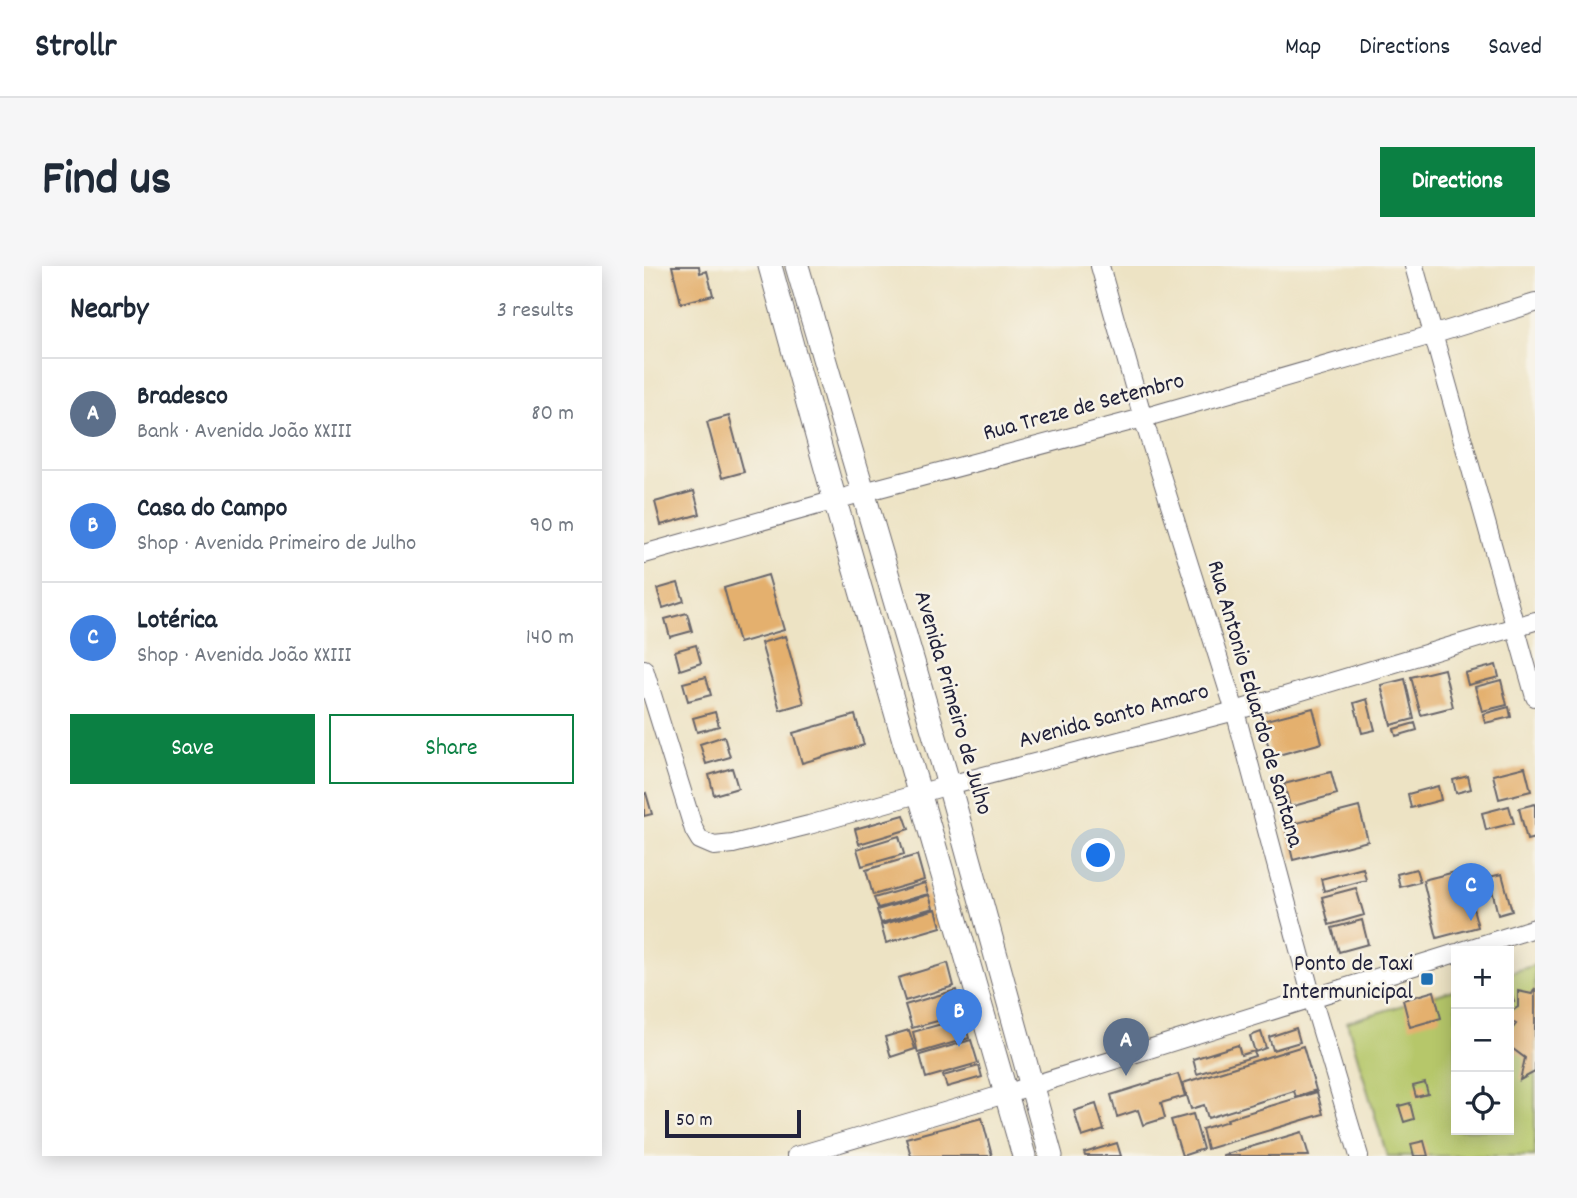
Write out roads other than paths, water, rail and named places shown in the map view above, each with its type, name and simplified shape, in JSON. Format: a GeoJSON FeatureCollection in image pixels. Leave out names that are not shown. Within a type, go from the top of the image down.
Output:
{"type":"FeatureCollection","features":[{"type":"Feature","properties":{"kind":"main road"},"geometry":{"type":"LineString","coordinates":[[769,266],[1024,1156]]}},
{"type":"Feature","properties":{"kind":"main road","name":"Avenida Primeiro de Julho"},"geometry":{"type":"LineString","coordinates":[[797,266],[949,785],[1051,1156]]}},
{"type":"Feature","properties":{"kind":"street","name":"Rua Antonio Eduardo de Santana"},"geometry":{"type":"LineString","coordinates":[[1100,266],[1143,418],[1235,711],[1312,999],[1359,1156]]}},
{"type":"Feature","properties":{"kind":"street"},"geometry":{"type":"LineString","coordinates":[[1414,266],[1535,697]]}},
{"type":"Feature","properties":{"kind":"street","name":"Rua Treze de Setembro"},"geometry":{"type":"LineString","coordinates":[[644,554],[1143,418],[1535,303]]}},
{"type":"Feature","properties":{"kind":"street","name":"Avenida Santo Amaro"},"geometry":{"type":"LineString","coordinates":[[644,669],[691,822],[703,842],[714,846],[733,844],[809,825],[949,785],[1235,711],[1535,621]]}},
{"type":"Feature","properties":{"kind":"street"},"geometry":{"type":"LineString","coordinates":[[1479,946],[1535,929]]}},
{"type":"Feature","properties":{"kind":"street"},"geometry":{"type":"LineString","coordinates":[[796,1156],[1005,1094],[1451,955]]}},
{"type":"Feature","properties":{"kind":"place","name":"Lotérica"},"geometry":{"type":"Point","coordinates":[1471,921]}},
{"type":"Feature","properties":{"kind":"place","name":"Ponto de Taxi Intermunicipal"},"geometry":{"type":"Point","coordinates":[1427,979]}},
{"type":"Feature","properties":{"kind":"place","name":"Casa do Campo"},"geometry":{"type":"Point","coordinates":[959,1047]}},
{"type":"Feature","properties":{"kind":"place","name":"Bradesco"},"geometry":{"type":"Point","coordinates":[1126,1076]}}]}
